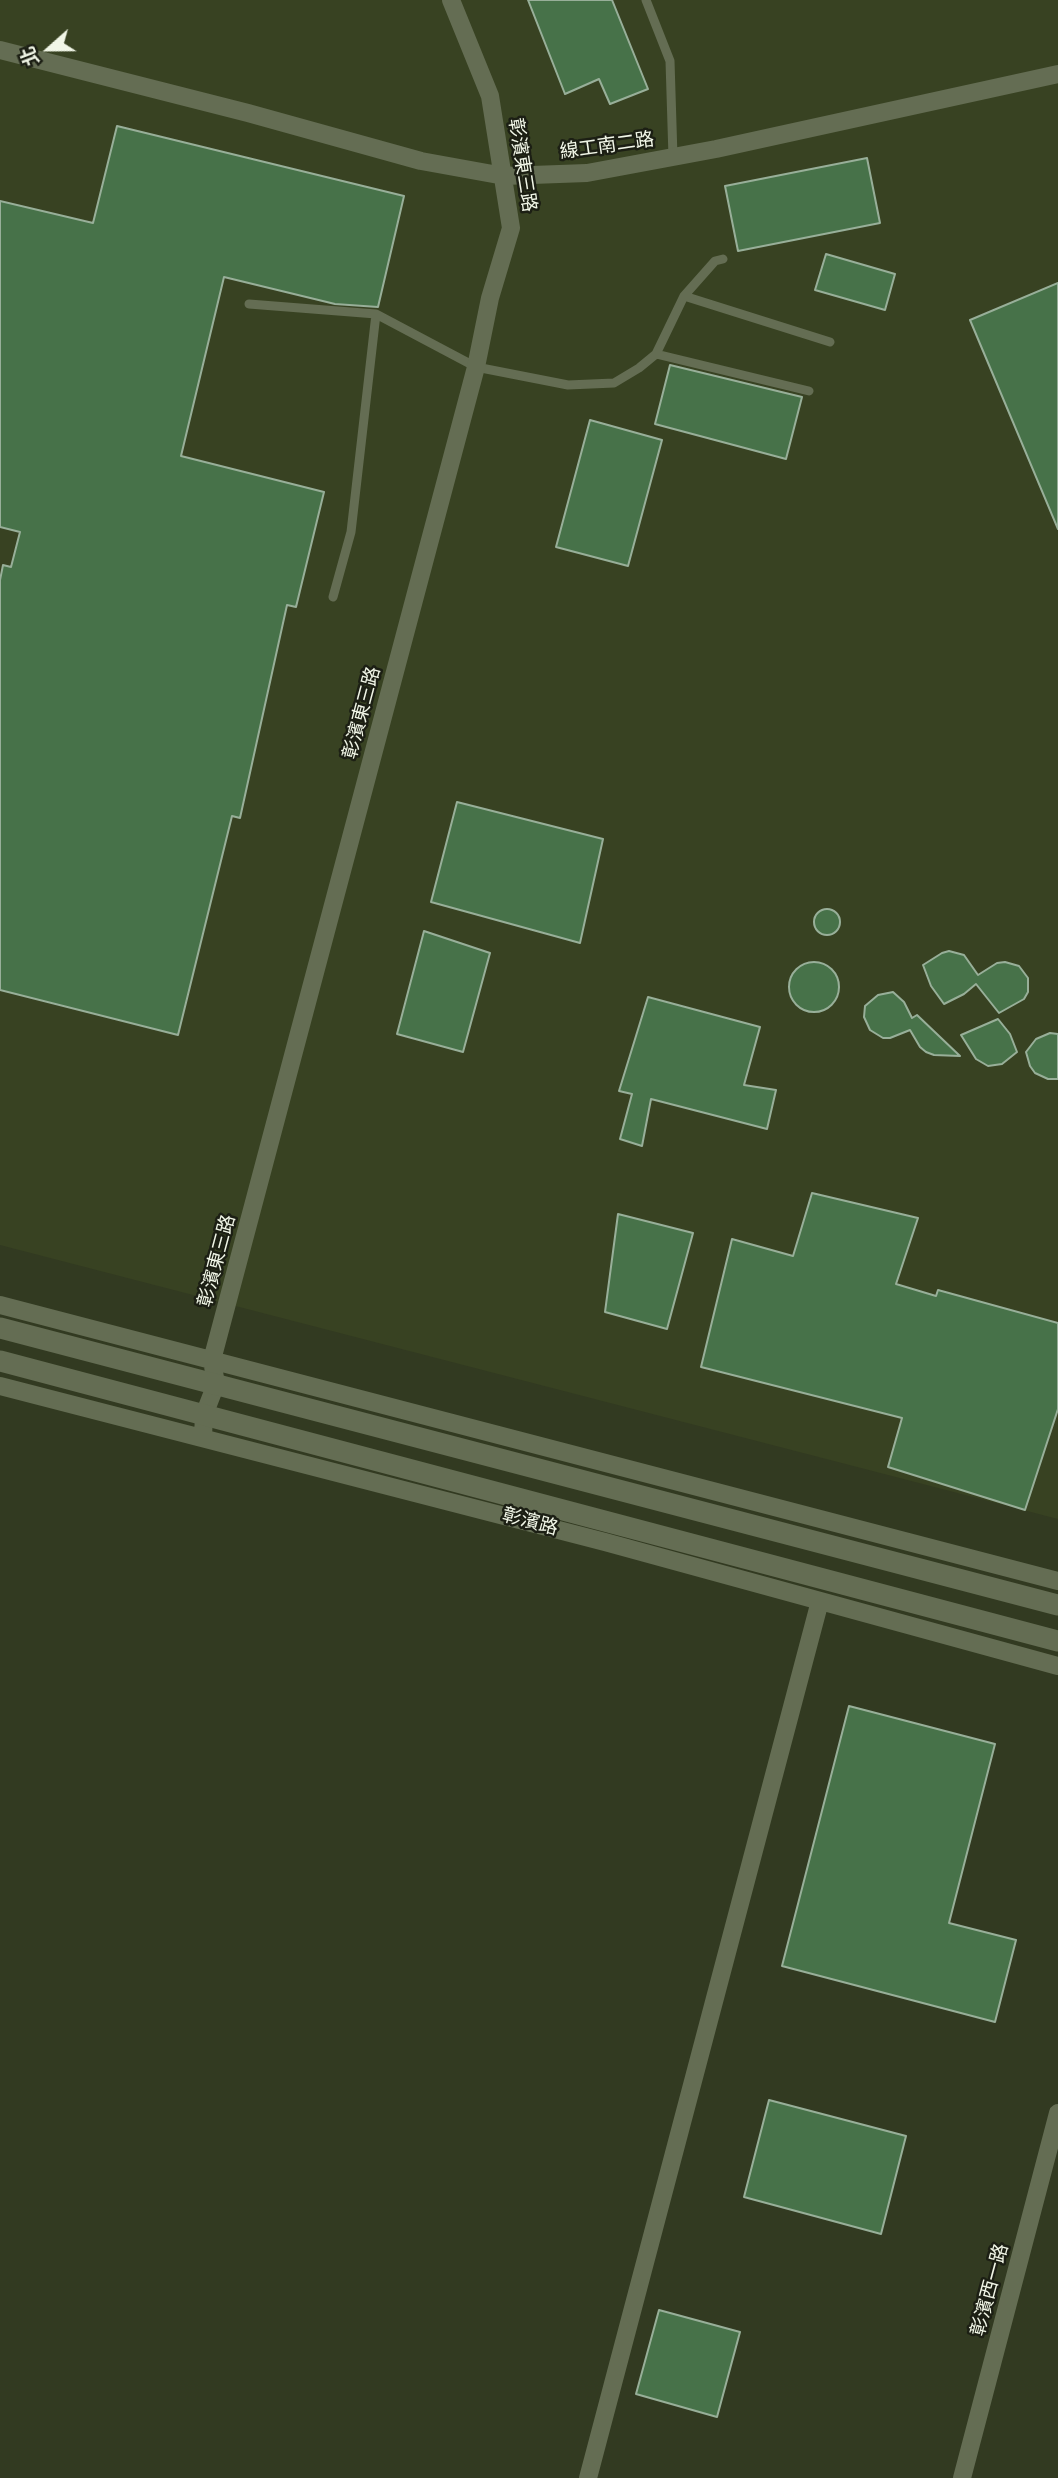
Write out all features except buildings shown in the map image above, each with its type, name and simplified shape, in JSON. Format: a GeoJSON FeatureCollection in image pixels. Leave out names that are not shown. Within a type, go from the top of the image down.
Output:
{"type":"FeatureCollection","features":[{"type":"Feature","properties":{"kind":"street","name":"彰濱東三路"},"geometry":{"type":"LineString","coordinates":[[216,1384],[212,1360],[511,228],[505,176],[490,96],[451,0]]}},
{"type":"Feature","properties":{"kind":"street","name":"線工南二路"},"geometry":{"type":"LineString","coordinates":[[0,50],[248,113],[421,161],[505,176],[587,173],[1058,74]]}},
{"type":"Feature","properties":{"kind":"street"},"geometry":{"type":"LineString","coordinates":[[0,1305],[1058,1581]]}},
{"type":"Feature","properties":{"kind":"street"},"geometry":{"type":"LineString","coordinates":[[0,1328],[1058,1605]]}},
{"type":"Feature","properties":{"kind":"street","name":"彰濱路"},"geometry":{"type":"LineString","coordinates":[[0,1362],[1058,1642]]}},
{"type":"Feature","properties":{"kind":"street"},"geometry":{"type":"LineString","coordinates":[[204,1437],[204,1415],[216,1384]]}},
{"type":"Feature","properties":{"kind":"street","name":"彰濱路"},"geometry":{"type":"LineString","coordinates":[[0,1386],[204,1437],[1058,1666]]}},
{"type":"Feature","properties":{"kind":"street"},"geometry":{"type":"LineString","coordinates":[[588,2478],[820,1601]]}},
{"type":"Feature","properties":{"kind":"street","name":"彰濱西一路"},"geometry":{"type":"LineString","coordinates":[[962,2478],[1058,2113]]}},
{"type":"Feature","properties":{"kind":"lane"},"geometry":{"type":"LineString","coordinates":[[646,0],[670,61],[673,157]]}},
{"type":"Feature","properties":{"kind":"lane"},"geometry":{"type":"LineString","coordinates":[[250,304],[376,314],[476,367],[568,384],[614,383],[656,354],[684,296],[715,261],[723,259]]}},
{"type":"Feature","properties":{"kind":"lane"},"geometry":{"type":"LineString","coordinates":[[684,296],[830,342]]}},
{"type":"Feature","properties":{"kind":"lane"},"geometry":{"type":"LineString","coordinates":[[333,597],[351,532],[376,314]]}},
{"type":"Feature","properties":{"kind":"lane"},"geometry":{"type":"LineString","coordinates":[[656,354],[809,391]]}},
{"type":"Feature","properties":{"kind":"shaded area"},"geometry":{"type":"Polygon","coordinates":[[[0,0],[1058,0],[1058,1519],[0,1245],[0,0]]]}}]}
